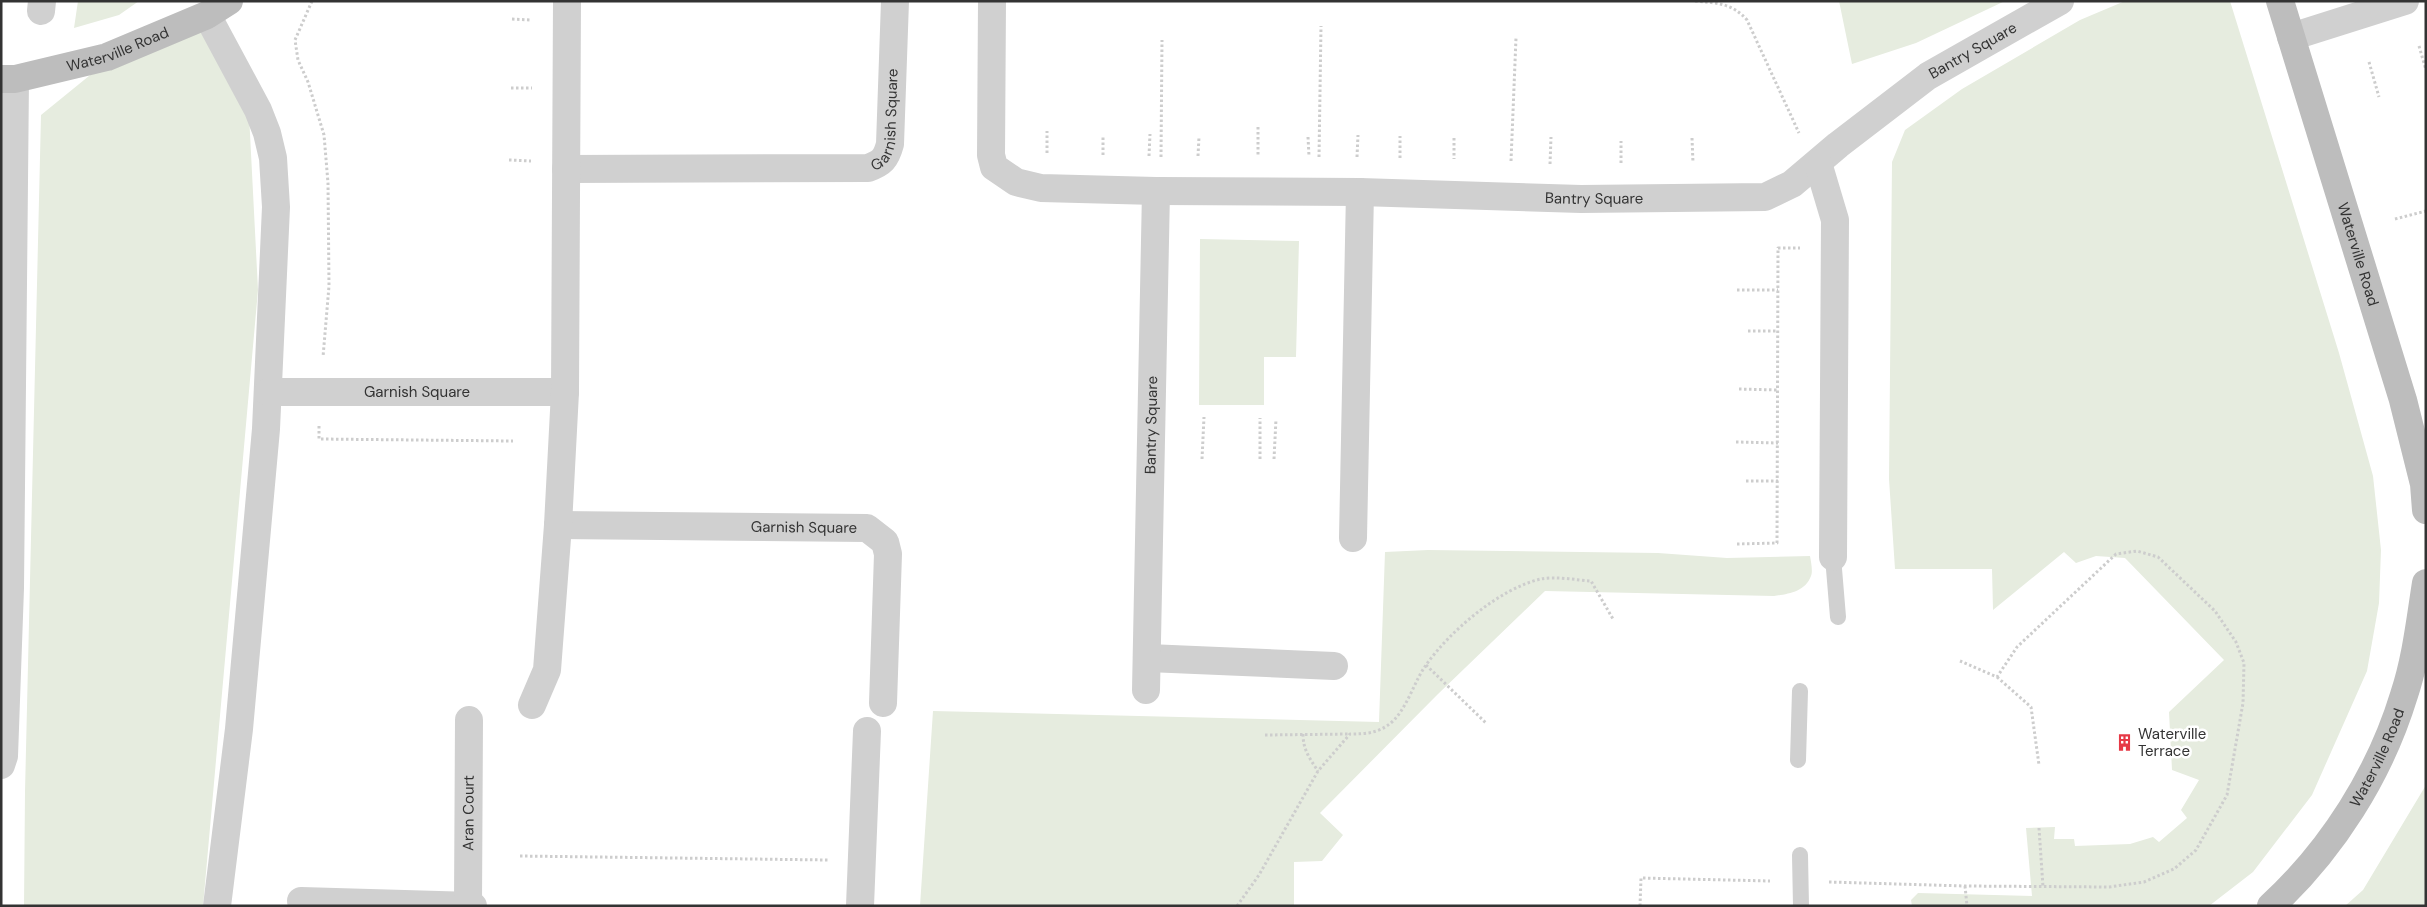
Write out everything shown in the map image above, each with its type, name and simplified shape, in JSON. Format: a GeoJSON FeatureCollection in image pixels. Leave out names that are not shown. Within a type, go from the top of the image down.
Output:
{"type":"FeatureCollection","features":[{"type":"Feature","properties":{"kind":"street"},"geometry":{"type":"LineString","coordinates":[[532,705],[547,670],[558,525],[565,392],[567,1]]}},
{"type":"Feature","properties":{"kind":"street","name":"Garnish Square"},"geometry":{"type":"LineString","coordinates":[[566,169],[868,168],[880,163],[887,156],[890,144],[895,1]]}},
{"type":"Feature","properties":{"kind":"street","name":"Bantry Square"},"geometry":{"type":"LineString","coordinates":[[992,1],[991,155],[994,167],[1016,182],[1041,188],[1156,191],[1360,192],[1581,199],[1765,197],[1792,184],[1838,145],[1928,76],[2060,1]]}},
{"type":"Feature","properties":{"kind":"street","name":"Waterville Road"},"geometry":{"type":"LineString","coordinates":[[2280,1],[2403,400],[2424,484],[2426,510]]}},
{"type":"Feature","properties":{"kind":"street"},"geometry":{"type":"LineString","coordinates":[[2292,37],[2405,1]]}},
{"type":"Feature","properties":{"kind":"street"},"geometry":{"type":"LineString","coordinates":[[217,906],[239,729],[268,392],[276,206],[273,158],[258,110],[223,40],[218,8]]}},
{"type":"Feature","properties":{"kind":"street","name":"Waterville Road"},"geometry":{"type":"LineString","coordinates":[[8,79],[107,57],[218,8]]}},
{"type":"Feature","properties":{"kind":"street"},"geometry":{"type":"LineString","coordinates":[[1,765],[4,756],[6,588],[8,79]]}},
{"type":"Feature","properties":{"kind":"street"},"geometry":{"type":"LineString","coordinates":[[1818,163],[1835,220],[1834,556]]}},
{"type":"Feature","properties":{"kind":"street","name":"Bantry Square"},"geometry":{"type":"LineString","coordinates":[[1146,690],[1156,191]]}},
{"type":"Feature","properties":{"kind":"street"},"geometry":{"type":"LineString","coordinates":[[1353,538],[1360,192]]}},
{"type":"Feature","properties":{"kind":"street","name":"Garnish Square"},"geometry":{"type":"LineString","coordinates":[[268,392],[565,392]]}},
{"type":"Feature","properties":{"kind":"street","name":"Garnish Square"},"geometry":{"type":"LineString","coordinates":[[558,525],[867,528],[885,542],[888,554],[883,703]]}},
{"type":"Feature","properties":{"kind":"street","name":"Waterville Road"},"geometry":{"type":"LineString","coordinates":[[2271,906],[2311,866],[2342,823],[2366,784],[2404,696],[2416,646],[2426,583]]}},
{"type":"Feature","properties":{"kind":"street"},"geometry":{"type":"LineString","coordinates":[[1148,658],[1334,666]]}},
{"type":"Feature","properties":{"kind":"street","name":"Aran Court"},"geometry":{"type":"LineString","coordinates":[[468,906],[470,720]]}},
{"type":"Feature","properties":{"kind":"street"},"geometry":{"type":"LineString","coordinates":[[860,906],[867,731]]}},
{"type":"Feature","properties":{"kind":"street"},"geometry":{"type":"LineString","coordinates":[[301,902],[473,906]]}},
{"type":"Feature","properties":{"kind":"lane"},"geometry":{"type":"LineString","coordinates":[[1834,556],[1838,617]]}},
{"type":"Feature","properties":{"kind":"lane"},"geometry":{"type":"LineString","coordinates":[[1798,760],[1800,691]]}},
{"type":"Feature","properties":{"kind":"lane"},"geometry":{"type":"LineString","coordinates":[[1800,855],[1801,906]]}},
{"type":"Feature","properties":{"kind":"path"},"geometry":{"type":"LineString","coordinates":[[312,1],[295,40],[298,60],[308,82],[324,135],[328,183],[329,286],[319,392],[319,439],[513,441]]}},
{"type":"Feature","properties":{"kind":"path"},"geometry":{"type":"LineString","coordinates":[[1695,1],[1724,3],[1738,10],[1747,20],[1803,140]]}},
{"type":"Feature","properties":{"kind":"path"},"geometry":{"type":"LineString","coordinates":[[1319,158],[1321,26]]}},
{"type":"Feature","properties":{"kind":"path"},"geometry":{"type":"LineString","coordinates":[[1510,162],[1516,38]]}},
{"type":"Feature","properties":{"kind":"path"},"geometry":{"type":"LineString","coordinates":[[1161,165],[1162,40]]}},
{"type":"Feature","properties":{"kind":"path"},"geometry":{"type":"LineString","coordinates":[[2419,46],[2426,70]]}},
{"type":"Feature","properties":{"kind":"path"},"geometry":{"type":"LineString","coordinates":[[2369,62],[2379,96]]}},
{"type":"Feature","properties":{"kind":"path"},"geometry":{"type":"LineString","coordinates":[[1258,127],[1258,166]]}},
{"type":"Feature","properties":{"kind":"path"},"geometry":{"type":"LineString","coordinates":[[1047,131],[1047,155]]}},
{"type":"Feature","properties":{"kind":"path"},"geometry":{"type":"LineString","coordinates":[[1148,165],[1150,134]]}},
{"type":"Feature","properties":{"kind":"path"},"geometry":{"type":"LineString","coordinates":[[1356,160],[1358,135]]}},
{"type":"Feature","properties":{"kind":"path"},"geometry":{"type":"LineString","coordinates":[[1103,136],[1103,164]]}},
{"type":"Feature","properties":{"kind":"path"},"geometry":{"type":"LineString","coordinates":[[1400,136],[1400,161]]}},
{"type":"Feature","properties":{"kind":"path"},"geometry":{"type":"LineString","coordinates":[[1198,166],[1199,137]]}},
{"type":"Feature","properties":{"kind":"path"},"geometry":{"type":"LineString","coordinates":[[1308,137],[1309,160]]}},
{"type":"Feature","properties":{"kind":"path"},"geometry":{"type":"LineString","coordinates":[[1550,172],[1551,137]]}},
{"type":"Feature","properties":{"kind":"path"},"geometry":{"type":"LineString","coordinates":[[1454,138],[1454,162]]}},
{"type":"Feature","properties":{"kind":"path"},"geometry":{"type":"LineString","coordinates":[[1692,138],[1693,166]]}},
{"type":"Feature","properties":{"kind":"path"},"geometry":{"type":"LineString","coordinates":[[1621,166],[1622,141]]}},
{"type":"Feature","properties":{"kind":"path"},"geometry":{"type":"LineString","coordinates":[[2395,219],[2426,211]]}},
{"type":"Feature","properties":{"kind":"path"},"geometry":{"type":"LineString","coordinates":[[1737,544],[1777,543],[1778,248],[1835,247]]}},
{"type":"Feature","properties":{"kind":"path"},"geometry":{"type":"LineString","coordinates":[[1737,290],[1778,290]]}},
{"type":"Feature","properties":{"kind":"path"},"geometry":{"type":"LineString","coordinates":[[1748,331],[1778,331]]}},
{"type":"Feature","properties":{"kind":"path"},"geometry":{"type":"LineString","coordinates":[[1739,389],[1778,390]]}},
{"type":"Feature","properties":{"kind":"path"},"geometry":{"type":"LineString","coordinates":[[1202,459],[1204,416]]}},
{"type":"Feature","properties":{"kind":"path"},"geometry":{"type":"LineString","coordinates":[[1260,418],[1260,459]]}},
{"type":"Feature","properties":{"kind":"path"},"geometry":{"type":"LineString","coordinates":[[1274,459],[1276,419]]}},
{"type":"Feature","properties":{"kind":"path"},"geometry":{"type":"LineString","coordinates":[[1736,442],[1778,443]]}},
{"type":"Feature","properties":{"kind":"path"},"geometry":{"type":"LineString","coordinates":[[1746,481],[1778,481]]}},
{"type":"Feature","properties":{"kind":"path"},"geometry":{"type":"LineString","coordinates":[[1640,906],[1641,878],[1965,886],[2109,887],[2144,882],[2174,869],[2196,850],[2227,796],[2243,703],[2244,663],[2236,642],[2215,611],[2158,557],[2137,550],[2116,554],[2017,647],[1997,678]]}},
{"type":"Feature","properties":{"kind":"path"},"geometry":{"type":"LineString","coordinates":[[1265,735],[1368,734],[1382,729],[1394,720],[1426,665],[1446,640],[1510,590],[1542,578],[1591,581],[1613,619]]}},
{"type":"Feature","properties":{"kind":"path"},"geometry":{"type":"LineString","coordinates":[[1960,661],[1997,678],[2031,707],[2039,765]]}},
{"type":"Feature","properties":{"kind":"path"},"geometry":{"type":"LineString","coordinates":[[1426,665],[1487,724]]}},
{"type":"Feature","properties":{"kind":"path"},"geometry":{"type":"LineString","coordinates":[[1303,734],[1303,743],[1307,755],[1318,771]]}},
{"type":"Feature","properties":{"kind":"path"},"geometry":{"type":"LineString","coordinates":[[1237,906],[1259,875],[1318,771],[1350,734]]}},
{"type":"Feature","properties":{"kind":"path"},"geometry":{"type":"LineString","coordinates":[[2039,828],[2043,887]]}},
{"type":"Feature","properties":{"kind":"path"},"geometry":{"type":"LineString","coordinates":[[520,856],[861,860]]}},
{"type":"Feature","properties":{"kind":"path"},"geometry":{"type":"LineString","coordinates":[[1965,886],[1967,906]]}},
{"type":"Feature","properties":{"kind":"shaded area"},"geometry":{"type":"Polygon","coordinates":[[[78,1],[139,1],[119,15],[74,28],[78,1]]]}},
{"type":"Feature","properties":{"kind":"shaded area"},"geometry":{"type":"Polygon","coordinates":[[[1839,1],[2005,1],[1916,43],[1852,64],[1839,1]]]}},
{"type":"Feature","properties":{"kind":"shaded area"},"geometry":{"type":"Polygon","coordinates":[[[2125,1],[2230,1],[2339,353],[2373,476],[2381,550],[2379,603],[2367,671],[2312,795],[2253,872],[2209,906],[1912,906],[1911,900],[1918,893],[2032,896],[2026,828],[2055,827],[2054,839],[2074,839],[2075,846],[2130,844],[2153,837],[2159,842],[2187,818],[2181,810],[2199,780],[2172,770],[2169,712],[2224,660],[2125,558],[2096,556],[2076,563],[2064,552],[1993,610],[1992,569],[1895,569],[1889,479],[1892,162],[1905,130],[1962,89],[2080,20],[2125,1]]]}},
{"type":"Feature","properties":{"kind":"shaded area"},"geometry":{"type":"Polygon","coordinates":[[[197,27],[228,72],[249,114],[258,290],[203,906],[24,906],[41,115],[100,67],[197,27]]]}},
{"type":"Feature","properties":{"kind":"shaded area"},"geometry":{"type":"Polygon","coordinates":[[[1200,239],[1299,241],[1296,357],[1264,357],[1264,405],[1199,405],[1200,239]]]}},
{"type":"Feature","properties":{"kind":"shaded area"},"geometry":{"type":"Polygon","coordinates":[[[1428,550],[1658,553],[1727,558],[1810,556],[1812,572],[1805,586],[1790,593],[1774,596],[1545,591],[1438,694],[1320,813],[1343,835],[1322,861],[1294,862],[1294,906],[920,906],[933,711],[1379,722],[1385,552],[1428,550]]]}},
{"type":"Feature","properties":{"kind":"shaded area"},"geometry":{"type":"Polygon","coordinates":[[[2426,785],[2426,906],[2345,906],[2363,890],[2426,785]]]}},
{"type":"Feature","properties":{"kind":"place","name":"Waterville Terrace"},"geometry":{"type":"Point","coordinates":[2124,743]}}]}
